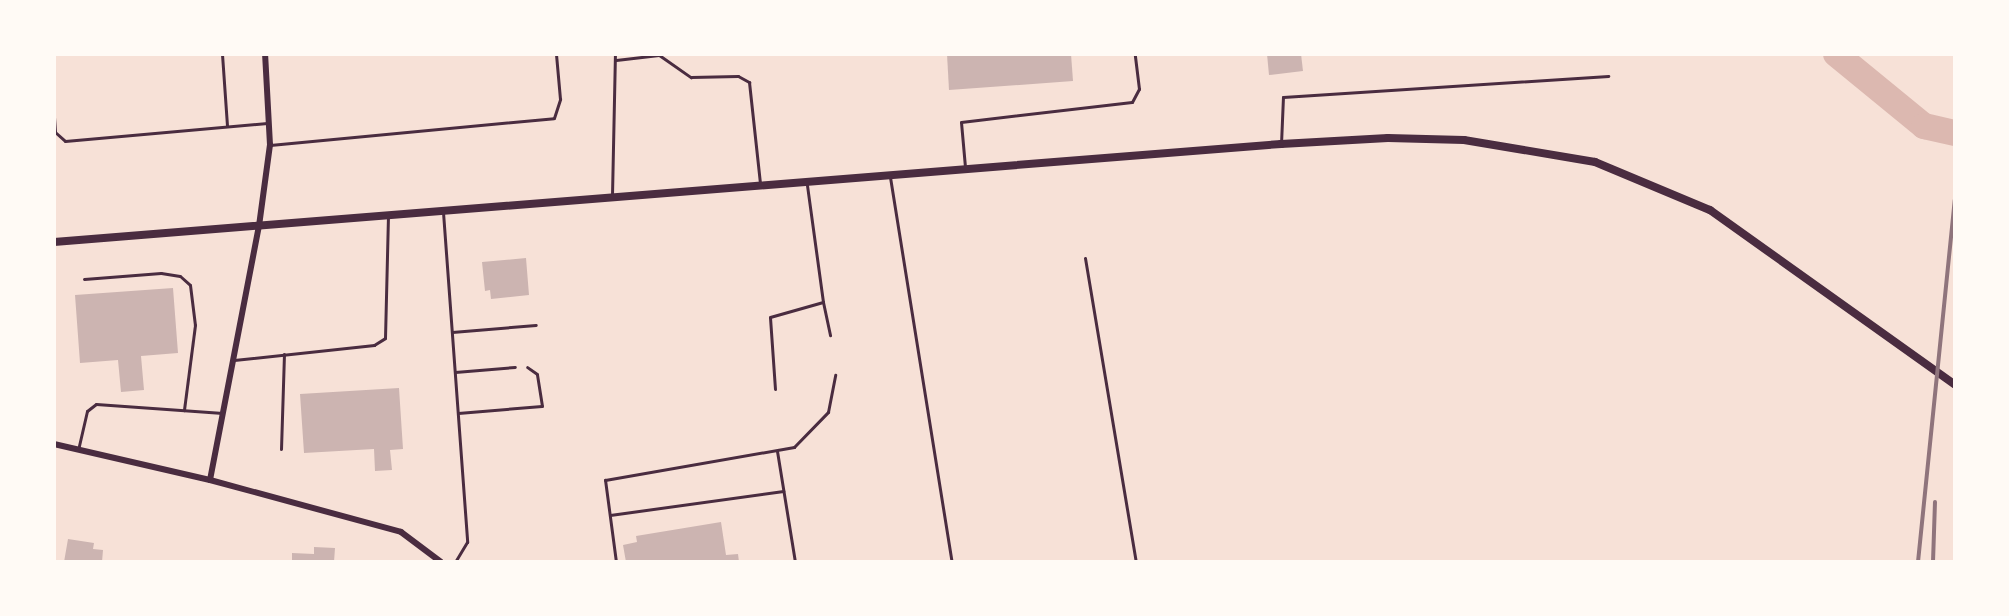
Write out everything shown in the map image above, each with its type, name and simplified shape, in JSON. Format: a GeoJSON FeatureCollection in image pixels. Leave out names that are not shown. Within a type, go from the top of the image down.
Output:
{"type":"FeatureCollection","features":[{"type":"Feature","properties":{"kind":"main road"},"geometry":{"type":"LineString","coordinates":[[54,242],[807,185],[1281,144],[1464,140],[1595,162],[1710,210],[1955,385]]}},
{"type":"Feature","properties":{"kind":"street"},"geometry":{"type":"LineString","coordinates":[[210,480],[259,226],[270,145],[265,54]]}},
{"type":"Feature","properties":{"kind":"street"},"geometry":{"type":"LineString","coordinates":[[54,444],[210,480],[401,532],[441,562]]}},
{"type":"Feature","properties":{"kind":"lane"},"geometry":{"type":"LineString","coordinates":[[222,54],[227,126]]}},
{"type":"Feature","properties":{"kind":"lane"},"geometry":{"type":"LineString","coordinates":[[270,145],[554,118],[560,99],[556,54]]}},
{"type":"Feature","properties":{"kind":"lane"},"geometry":{"type":"LineString","coordinates":[[612,199],[615,54]]}},
{"type":"Feature","properties":{"kind":"lane"},"geometry":{"type":"LineString","coordinates":[[965,171],[961,122],[1132,102],[1139,89],[1135,54]]}},
{"type":"Feature","properties":{"kind":"lane"},"geometry":{"type":"LineString","coordinates":[[616,60],[659,55],[691,77],[738,76],[749,82],[760,188]]}},
{"type":"Feature","properties":{"kind":"lane"},"geometry":{"type":"LineString","coordinates":[[1281,144],[1283,97],[1608,76]]}},
{"type":"Feature","properties":{"kind":"lane"},"geometry":{"type":"LineString","coordinates":[[54,117],[55,132],[65,141],[268,123]]}},
{"type":"Feature","properties":{"kind":"lane"},"geometry":{"type":"LineString","coordinates":[[890,177],[952,562]]}},
{"type":"Feature","properties":{"kind":"lane"},"geometry":{"type":"LineString","coordinates":[[807,185],[830,335]]}},
{"type":"Feature","properties":{"kind":"lane"},"geometry":{"type":"LineString","coordinates":[[443,212],[467,542],[455,562]]}},
{"type":"Feature","properties":{"kind":"lane"},"geometry":{"type":"LineString","coordinates":[[234,360],[374,345],[385,338],[388,216]]}},
{"type":"Feature","properties":{"kind":"lane"},"geometry":{"type":"LineString","coordinates":[[1085,258],[1136,562]]}},
{"type":"Feature","properties":{"kind":"lane"},"geometry":{"type":"LineString","coordinates":[[84,279],[161,273],[180,276],[190,285],[195,325],[184,410]]}},
{"type":"Feature","properties":{"kind":"lane"},"geometry":{"type":"LineString","coordinates":[[775,389],[770,317],[823,302]]}},
{"type":"Feature","properties":{"kind":"lane"},"geometry":{"type":"LineString","coordinates":[[452,332],[536,325]]}},
{"type":"Feature","properties":{"kind":"lane"},"geometry":{"type":"LineString","coordinates":[[281,449],[284,354]]}},
{"type":"Feature","properties":{"kind":"lane"},"geometry":{"type":"LineString","coordinates":[[455,372],[515,367]]}},
{"type":"Feature","properties":{"kind":"lane"},"geometry":{"type":"LineString","coordinates":[[458,413],[542,406],[537,374],[527,367]]}},
{"type":"Feature","properties":{"kind":"lane"},"geometry":{"type":"LineString","coordinates":[[616,562],[605,480],[776,450],[807,438],[828,412],[835,375]]}},
{"type":"Feature","properties":{"kind":"lane"},"geometry":{"type":"LineString","coordinates":[[78,450],[87,411],[96,404],[223,413]]}},
{"type":"Feature","properties":{"kind":"lane"},"geometry":{"type":"LineString","coordinates":[[776,450],[795,562]]}},
{"type":"Feature","properties":{"kind":"lane"},"geometry":{"type":"LineString","coordinates":[[610,515],[783,491]]}},
{"type":"Feature","properties":{"kind":"building"},"geometry":{"type":"Polygon","coordinates":[[[947,54],[1071,54],[1073,81],[949,90],[947,54]]]}},
{"type":"Feature","properties":{"kind":"building"},"geometry":{"type":"Polygon","coordinates":[[[1267,54],[1301,54],[1303,71],[1269,75],[1267,54]]]}},
{"type":"Feature","properties":{"kind":"building"},"geometry":{"type":"Polygon","coordinates":[[[526,258],[529,295],[491,299],[490,290],[485,291],[482,262],[526,258]]]}},
{"type":"Feature","properties":{"kind":"building"},"geometry":{"type":"Polygon","coordinates":[[[173,288],[178,353],[141,356],[144,390],[121,392],[118,360],[80,363],[75,295],[173,288]]]}},
{"type":"Feature","properties":{"kind":"building"},"geometry":{"type":"Polygon","coordinates":[[[399,388],[403,449],[390,450],[392,470],[375,471],[374,449],[304,453],[300,394],[399,388]]]}},
{"type":"Feature","properties":{"kind":"building"},"geometry":{"type":"Polygon","coordinates":[[[721,522],[726,555],[738,554],[739,562],[626,562],[623,545],[637,542],[636,536],[721,522]]]}},
{"type":"Feature","properties":{"kind":"building"},"geometry":{"type":"Polygon","coordinates":[[[68,539],[94,543],[93,549],[103,550],[102,562],[64,562],[68,539]]]}},
{"type":"Feature","properties":{"kind":"building"},"geometry":{"type":"Polygon","coordinates":[[[314,547],[335,548],[334,562],[292,562],[292,553],[314,554],[314,547]]]}},
{"type":"Feature","properties":{"kind":"waterway"},"geometry":{"type":"LineString","coordinates":[[1836,54],[1924,126],[1955,133]]}},
{"type":"Feature","properties":{"kind":"railway"},"geometry":{"type":"LineString","coordinates":[[1918,562],[1955,200]]}},
{"type":"Feature","properties":{"kind":"railway"},"geometry":{"type":"LineString","coordinates":[[1933,562],[1935,502]]}}]}
